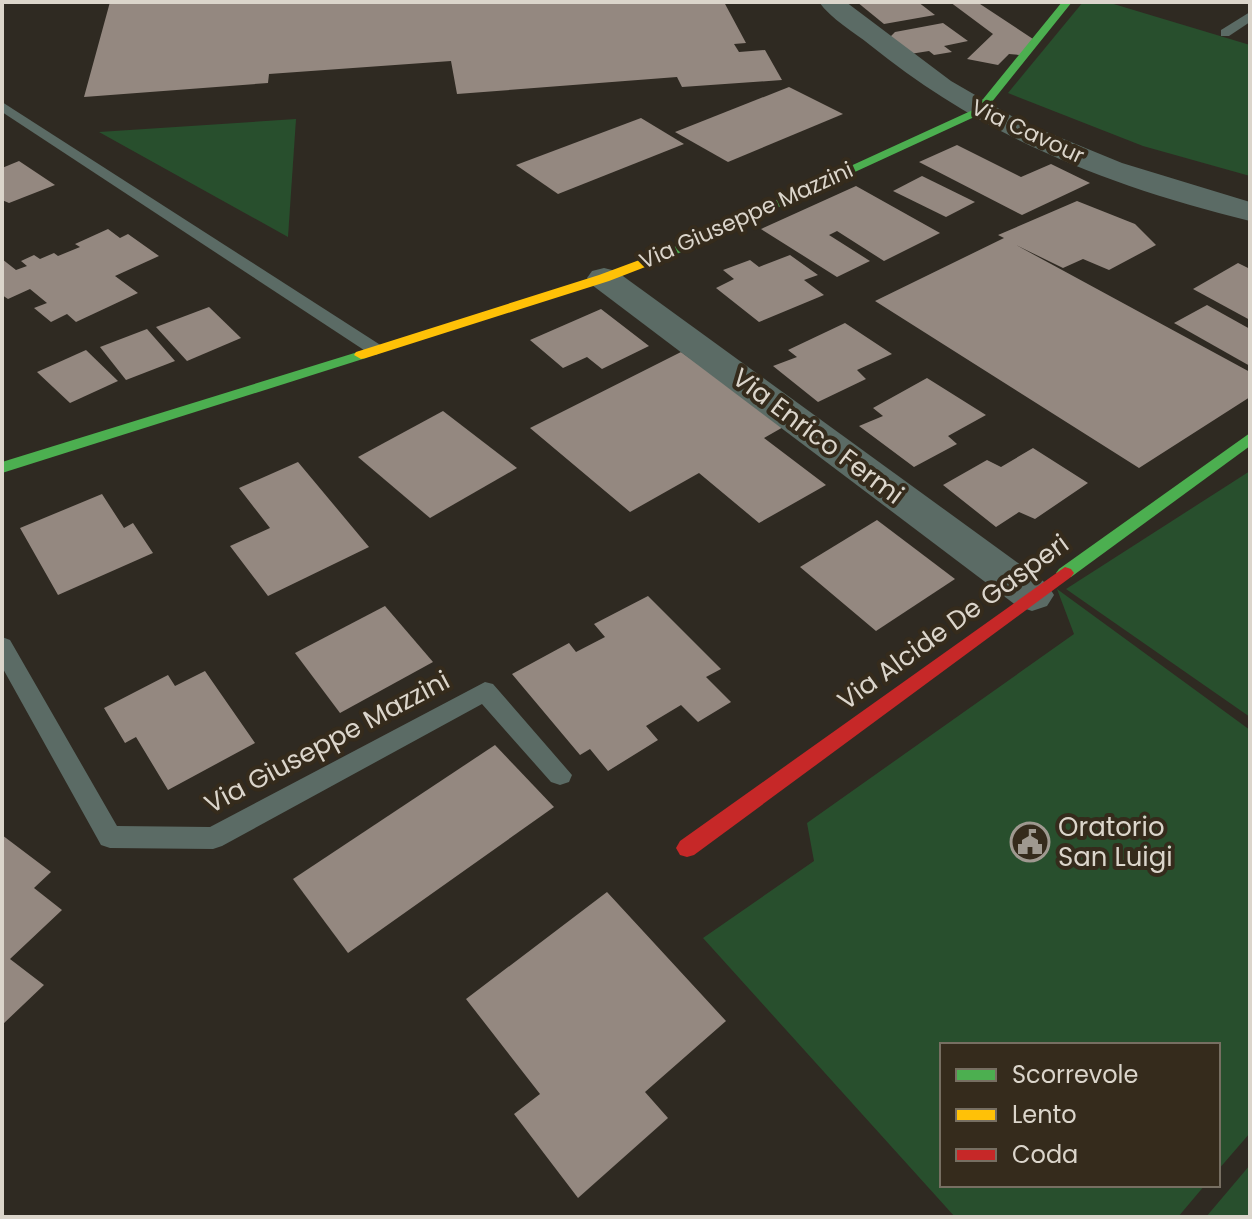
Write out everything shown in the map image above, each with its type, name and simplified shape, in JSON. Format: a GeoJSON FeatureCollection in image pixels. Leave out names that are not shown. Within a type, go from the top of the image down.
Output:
{"type":"FeatureCollection","features":[{"type":"Feature","properties":{"kind":"street","name":"Via Cavour"},"geometry":{"type":"LineString","coordinates":[[831,2],[979,111],[1098,163],[1250,212]]}},
{"type":"Feature","properties":{"kind":"street","name":"Via Giuseppe Mazzini"},"geometry":{"type":"LineString","coordinates":[[2,468],[604,278],[699,240],[923,134],[979,111],[1067,2]]}},
{"type":"Feature","properties":{"kind":"street","name":"Via Enrico Fermi"},"geometry":{"type":"LineString","coordinates":[[604,278],[1032,595]]}},
{"type":"Feature","properties":{"kind":"street","name":"Via Alcide De Gasperi"},"geometry":{"type":"LineString","coordinates":[[687,848],[1250,438]]}},
{"type":"Feature","properties":{"kind":"lane"},"geometry":{"type":"LineString","coordinates":[[1225,33],[1250,16]]}},
{"type":"Feature","properties":{"kind":"lane"},"geometry":{"type":"LineString","coordinates":[[2,106],[376,350]]}},
{"type":"Feature","properties":{"kind":"lane","name":"Via Giuseppe Mazzini"},"geometry":{"type":"LineString","coordinates":[[2,646],[110,837],[213,838],[485,691],[560,775]]}},
{"type":"Feature","properties":{"kind":"green space"},"geometry":{"type":"Polygon","coordinates":[[[1083,2],[1107,2],[1250,45],[1250,176],[1143,146],[1008,93],[1083,2]]]}},
{"type":"Feature","properties":{"kind":"green space"},"geometry":{"type":"Polygon","coordinates":[[[296,119],[288,237],[99,132],[296,119]]]}},
{"type":"Feature","properties":{"kind":"green space"},"geometry":{"type":"Polygon","coordinates":[[[1250,471],[1250,717],[1066,589],[1250,471]]]}},
{"type":"Feature","properties":{"kind":"green space","name":"Oratorio San Luigi"},"geometry":{"type":"Polygon","coordinates":[[[1057,589],[1250,730],[1250,1133],[1220,1168],[1220,1043],[940,1043],[940,1187],[1203,1187],[1178,1217],[955,1217],[703,938],[814,861],[807,823],[1074,634],[1057,589]]]}},
{"type":"Feature","properties":{"kind":"green space"},"geometry":{"type":"Polygon","coordinates":[[[1250,1165],[1250,1217],[1206,1217],[1250,1165]]]}},
{"type":"Feature","properties":{"kind":"building"},"geometry":{"type":"Polygon","coordinates":[[[110,2],[724,2],[746,43],[734,44],[739,52],[765,50],[782,80],[682,87],[677,77],[457,94],[451,61],[269,74],[268,83],[84,97],[110,2]]]}},
{"type":"Feature","properties":{"kind":"building"},"geometry":{"type":"Polygon","coordinates":[[[857,2],[918,2],[935,15],[884,24],[857,2]]]}},
{"type":"Feature","properties":{"kind":"building"},"geometry":{"type":"Polygon","coordinates":[[[950,2],[977,2],[1033,39],[1020,55],[1009,54],[998,65],[967,59],[993,34],[950,2]]]}},
{"type":"Feature","properties":{"kind":"building"},"geometry":{"type":"Polygon","coordinates":[[[943,23],[968,41],[944,46],[952,52],[934,55],[929,51],[910,54],[889,38],[895,32],[943,23]]]}},
{"type":"Feature","properties":{"kind":"building"},"geometry":{"type":"Polygon","coordinates":[[[789,87],[843,114],[728,162],[675,132],[789,87]]]}},
{"type":"Feature","properties":{"kind":"building"},"geometry":{"type":"Polygon","coordinates":[[[641,118],[684,144],[558,194],[516,165],[641,118]]]}},
{"type":"Feature","properties":{"kind":"building"},"geometry":{"type":"Polygon","coordinates":[[[957,145],[1021,177],[1051,164],[1090,183],[1022,215],[919,162],[957,145]]]}},
{"type":"Feature","properties":{"kind":"building"},"geometry":{"type":"Polygon","coordinates":[[[19,161],[55,185],[9,203],[2,200],[2,168],[19,161]]]}},
{"type":"Feature","properties":{"kind":"building"},"geometry":{"type":"Polygon","coordinates":[[[922,176],[975,202],[946,217],[893,191],[922,176]]]}},
{"type":"Feature","properties":{"kind":"building"},"geometry":{"type":"Polygon","coordinates":[[[856,186],[940,233],[884,261],[837,231],[829,235],[870,261],[837,277],[761,229],[856,186]]]}},
{"type":"Feature","properties":{"kind":"building"},"geometry":{"type":"Polygon","coordinates":[[[1077,201],[1135,224],[1156,245],[1109,270],[1083,259],[1063,268],[1016,245],[1250,372],[1250,397],[1139,468],[875,301],[1004,238],[998,235],[1077,201]]]}},
{"type":"Feature","properties":{"kind":"building"},"geometry":{"type":"Polygon","coordinates":[[[108,229],[120,238],[128,234],[159,256],[115,276],[138,293],[76,322],[67,314],[51,322],[34,308],[47,303],[30,289],[8,299],[2,295],[2,259],[16,270],[27,266],[21,261],[34,255],[40,259],[54,253],[58,256],[80,247],[75,244],[108,229]]]}},
{"type":"Feature","properties":{"kind":"building"},"geometry":{"type":"Polygon","coordinates":[[[790,255],[818,275],[804,280],[824,295],[759,322],[716,288],[734,279],[723,270],[750,260],[759,267],[790,255]]]}},
{"type":"Feature","properties":{"kind":"building"},"geometry":{"type":"Polygon","coordinates":[[[1238,263],[1250,269],[1250,320],[1193,289],[1238,263]]]}},
{"type":"Feature","properties":{"kind":"building"},"geometry":{"type":"Polygon","coordinates":[[[1207,305],[1250,329],[1250,366],[1174,323],[1207,305]]]}},
{"type":"Feature","properties":{"kind":"building"},"geometry":{"type":"Polygon","coordinates":[[[209,307],[241,338],[187,361],[156,327],[209,307]]]}},
{"type":"Feature","properties":{"kind":"building"},"geometry":{"type":"Polygon","coordinates":[[[601,309],[649,346],[602,369],[587,357],[563,368],[530,340],[601,309]]]}},
{"type":"Feature","properties":{"kind":"building"},"geometry":{"type":"Polygon","coordinates":[[[845,323],[892,354],[857,370],[866,379],[818,402],[773,366],[797,357],[788,350],[845,323]]]}},
{"type":"Feature","properties":{"kind":"building"},"geometry":{"type":"Polygon","coordinates":[[[147,329],[175,361],[126,380],[100,347],[147,329]]]}},
{"type":"Feature","properties":{"kind":"building"},"geometry":{"type":"Polygon","coordinates":[[[86,350],[118,381],[70,403],[37,372],[86,350]]]}},
{"type":"Feature","properties":{"kind":"building"},"geometry":{"type":"Polygon","coordinates":[[[681,352],[785,426],[764,438],[826,485],[759,523],[699,473],[630,512],[530,428],[681,352]]]}},
{"type":"Feature","properties":{"kind":"building"},"geometry":{"type":"Polygon","coordinates":[[[927,378],[986,415],[948,436],[957,444],[914,467],[859,426],[883,416],[873,408],[927,378]]]}},
{"type":"Feature","properties":{"kind":"building"},"geometry":{"type":"Polygon","coordinates":[[[443,411],[517,468],[430,518],[358,457],[443,411]]]}},
{"type":"Feature","properties":{"kind":"building"},"geometry":{"type":"Polygon","coordinates":[[[1033,448],[1088,483],[1035,519],[1019,512],[996,527],[943,485],[987,460],[1001,467],[1033,448]]]}},
{"type":"Feature","properties":{"kind":"building"},"geometry":{"type":"Polygon","coordinates":[[[298,462],[369,547],[268,596],[230,546],[270,528],[239,488],[298,462]]]}},
{"type":"Feature","properties":{"kind":"building"},"geometry":{"type":"Polygon","coordinates":[[[102,494],[124,528],[133,523],[153,553],[58,595],[20,528],[102,494]]]}},
{"type":"Feature","properties":{"kind":"building"},"geometry":{"type":"Polygon","coordinates":[[[877,520],[955,579],[876,631],[800,567],[877,520]]]}},
{"type":"Feature","properties":{"kind":"building"},"geometry":{"type":"Polygon","coordinates":[[[648,596],[721,669],[706,677],[731,702],[698,722],[681,705],[646,726],[658,740],[608,771],[590,749],[580,755],[512,674],[569,643],[576,652],[605,637],[594,624],[648,596]]]}},
{"type":"Feature","properties":{"kind":"building"},"geometry":{"type":"Polygon","coordinates":[[[385,606],[433,662],[340,713],[295,653],[385,606]]]}},
{"type":"Feature","properties":{"kind":"building"},"geometry":{"type":"Polygon","coordinates":[[[205,671],[255,743],[168,790],[136,737],[125,743],[104,708],[168,675],[175,686],[205,671]]]}},
{"type":"Feature","properties":{"kind":"building"},"geometry":{"type":"Polygon","coordinates":[[[495,745],[554,807],[348,953],[293,879],[495,745]]]}},
{"type":"Feature","properties":{"kind":"building"},"geometry":{"type":"Polygon","coordinates":[[[2,835],[51,872],[34,888],[62,910],[10,959],[44,985],[2,1025],[2,835]]]}},
{"type":"Feature","properties":{"kind":"building"},"geometry":{"type":"Polygon","coordinates":[[[607,892],[726,1021],[645,1092],[668,1118],[578,1198],[514,1114],[540,1094],[466,999],[607,892]]]}},
{"type":"Feature","properties":{"kind":"traffic: fast"},"geometry":{"type":"LineString","coordinates":[[661,256],[979,111],[1067,2]]}},
{"type":"Feature","properties":{"kind":"traffic: fast"},"geometry":{"type":"LineString","coordinates":[[2,468],[361,355]]}},
{"type":"Feature","properties":{"kind":"traffic: fast"},"geometry":{"type":"LineString","coordinates":[[1065,573],[1250,438]]}},
{"type":"Feature","properties":{"kind":"traffic: slow"},"geometry":{"type":"LineString","coordinates":[[361,355],[604,278],[661,256]]}},
{"type":"Feature","properties":{"kind":"traffic: jam"},"geometry":{"type":"LineString","coordinates":[[687,848],[1065,573]]}},
{"type":"Feature","properties":{"kind":"place","name":"Oratorio San Luigi"},"geometry":{"type":"Point","coordinates":[1030,842]}}]}
